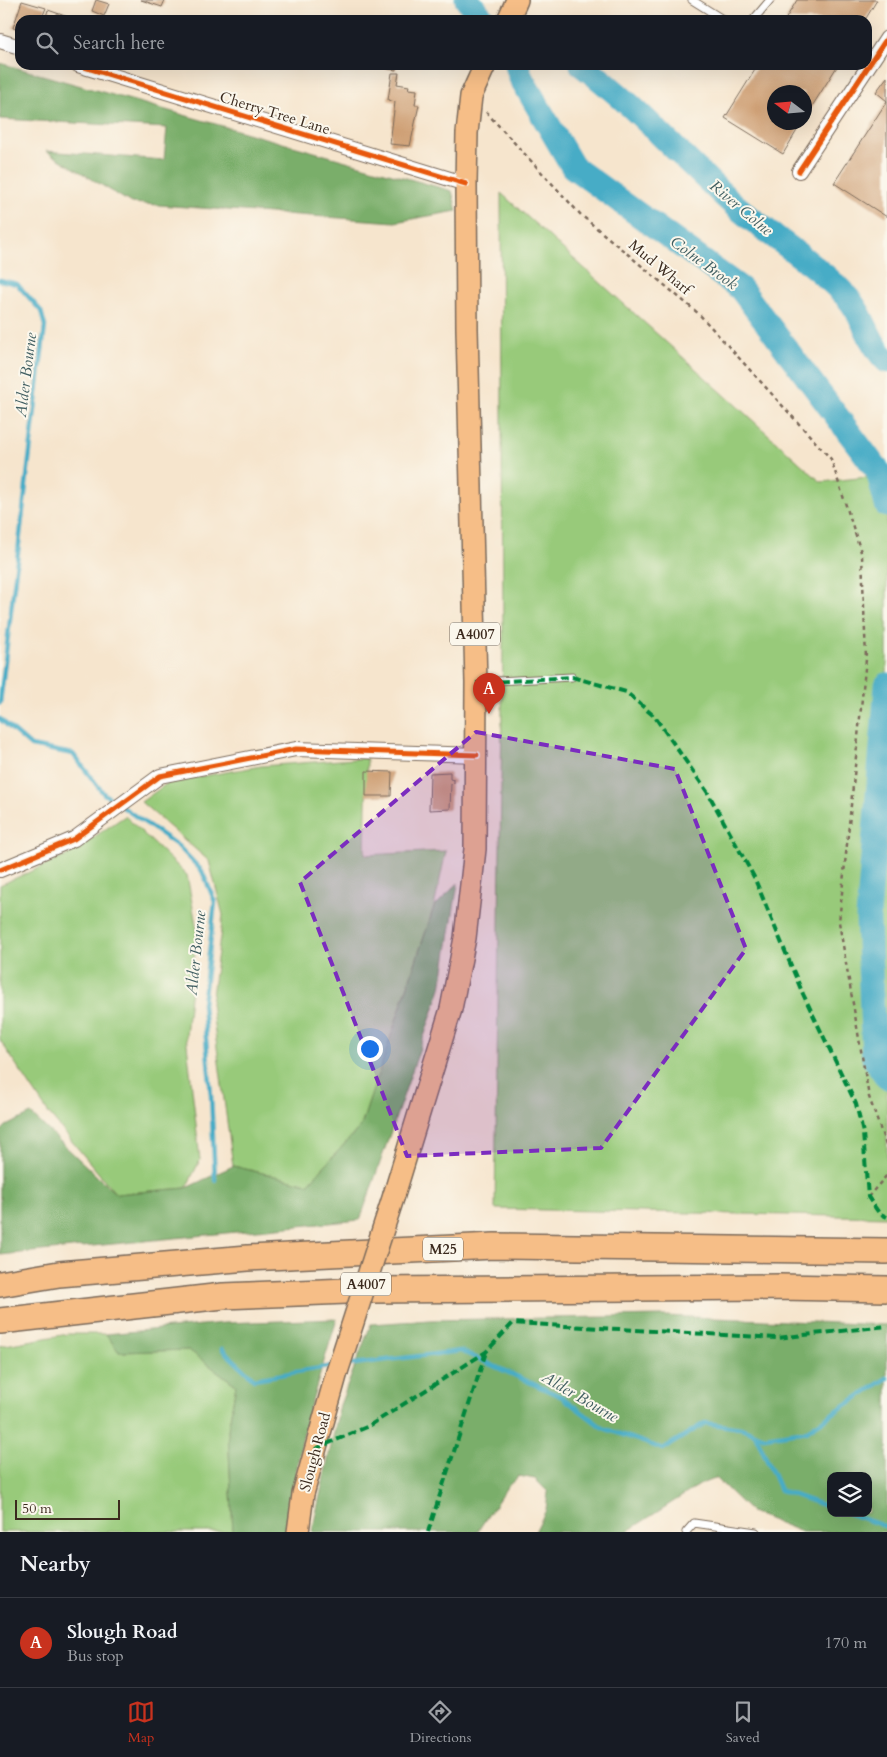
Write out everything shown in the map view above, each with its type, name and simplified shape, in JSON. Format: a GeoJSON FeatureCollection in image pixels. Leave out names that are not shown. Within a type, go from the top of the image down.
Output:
{"type":"FeatureCollection","features":[{"type":"Feature","properties":{"kind":"highway","name":"M25"},"geometry":{"type":"LineString","coordinates":[[0,1284],[59,1274],[248,1258],[494,1246],[887,1251]]}},
{"type":"Feature","properties":{"kind":"highway"},"geometry":{"type":"LineString","coordinates":[[0,1321],[223,1296],[372,1290],[770,1287],[887,1289]]}},
{"type":"Feature","properties":{"kind":"main road"},"geometry":{"type":"LineString","coordinates":[[510,15],[517,0]]}},
{"type":"Feature","properties":{"kind":"main road","name":"A4007"},"geometry":{"type":"LineString","coordinates":[[477,755],[467,329],[466,184],[467,133],[471,96],[483,70]]}},
{"type":"Feature","properties":{"kind":"main road","name":"Slough Road"},"geometry":{"type":"LineString","coordinates":[[298,1532],[303,1494],[337,1372],[394,1196],[451,1009],[466,938],[475,849],[477,755]]}},
{"type":"Feature","properties":{"kind":"street"},"geometry":{"type":"LineString","coordinates":[[872,61],[887,38]]}},
{"type":"Feature","properties":{"kind":"street"},"geometry":{"type":"LineString","coordinates":[[0,41],[15,46]]}},
{"type":"Feature","properties":{"kind":"street","name":"Cherry Tree Lane"},"geometry":{"type":"LineString","coordinates":[[94,70],[466,184]]}},
{"type":"Feature","properties":{"kind":"street"},"geometry":{"type":"LineString","coordinates":[[799,171],[866,70]]}},
{"type":"Feature","properties":{"kind":"street"},"geometry":{"type":"LineString","coordinates":[[0,870],[74,840],[160,776],[296,749],[477,755]]}},
{"type":"Feature","properties":{"kind":"lane"},"geometry":{"type":"LineString","coordinates":[[692,0],[716,15]]}},
{"type":"Feature","properties":{"kind":"lane"},"geometry":{"type":"LineString","coordinates":[[757,15],[769,0]]}},
{"type":"Feature","properties":{"kind":"lane"},"geometry":{"type":"LineString","coordinates":[[476,683],[572,678]]}},
{"type":"Feature","properties":{"kind":"lane"},"geometry":{"type":"LineString","coordinates":[[686,1532],[694,1523],[756,1532]]}},
{"type":"Feature","properties":{"kind":"path"},"geometry":{"type":"LineString","coordinates":[[868,1197],[887,1175]]}},
{"type":"Feature","properties":{"kind":"highlighted area"},"geometry":{"type":"Polygon","coordinates":[[[476,732],[675,769],[746,949],[601,1148],[407,1156],[300,882],[476,732]]]}},
{"type":"Feature","properties":{"kind":"green space"},"geometry":{"type":"Polygon","coordinates":[[[0,63],[15,67],[15,70],[25,70],[452,191],[457,211],[395,222],[131,203],[46,151],[164,160],[167,128],[0,119],[0,63]]]}},
{"type":"Feature","properties":{"kind":"green space"},"geometry":{"type":"Polygon","coordinates":[[[501,193],[821,482],[887,475],[887,1217],[495,1209],[503,641],[501,193]]]}},
{"type":"Feature","properties":{"kind":"green space"},"geometry":{"type":"Polygon","coordinates":[[[367,758],[365,855],[446,851],[434,907],[361,1126],[308,1184],[233,1166],[211,1003],[223,915],[209,861],[141,802],[169,782],[261,766],[367,758]]]}},
{"type":"Feature","properties":{"kind":"green space"},"geometry":{"type":"Polygon","coordinates":[[[125,816],[187,875],[197,930],[186,1035],[200,1160],[186,1188],[116,1194],[49,1114],[0,1040],[0,885],[66,856],[125,816]]]}},
{"type":"Feature","properties":{"kind":"green space"},"geometry":{"type":"Polygon","coordinates":[[[458,883],[441,988],[360,1220],[0,1255],[0,1132],[6,1126],[31,1114],[116,1194],[186,1188],[233,1166],[308,1184],[361,1126],[434,907],[458,883]]]}},
{"type":"Feature","properties":{"kind":"green space"},"geometry":{"type":"Polygon","coordinates":[[[664,1316],[887,1325],[887,1532],[802,1532],[751,1512],[716,1478],[701,1484],[626,1532],[535,1532],[546,1510],[548,1492],[535,1479],[519,1476],[507,1487],[477,1532],[312,1532],[340,1405],[371,1324],[430,1320],[664,1316]]]}},
{"type":"Feature","properties":{"kind":"green space"},"geometry":{"type":"Polygon","coordinates":[[[337,1319],[306,1420],[285,1532],[233,1532],[228,1430],[236,1385],[189,1350],[119,1352],[106,1334],[224,1323],[337,1319]]]}},
{"type":"Feature","properties":{"kind":"green space"},"geometry":{"type":"Polygon","coordinates":[[[68,1334],[106,1334],[119,1352],[189,1350],[236,1385],[228,1430],[233,1532],[0,1532],[0,1346],[68,1334]]]}},
{"type":"Feature","properties":{"kind":"building"},"geometry":{"type":"Polygon","coordinates":[[[96,0],[109,4],[104,15],[92,11],[96,0]]]}},
{"type":"Feature","properties":{"kind":"building"},"geometry":{"type":"Polygon","coordinates":[[[141,0],[165,0],[162,7],[141,0]]]}},
{"type":"Feature","properties":{"kind":"building"},"geometry":{"type":"Polygon","coordinates":[[[797,0],[877,0],[868,15],[788,15],[797,0]]]}},
{"type":"Feature","properties":{"kind":"building"},"geometry":{"type":"Polygon","coordinates":[[[22,1],[46,8],[43,15],[17,15],[22,1]]]}},
{"type":"Feature","properties":{"kind":"building"},"geometry":{"type":"Polygon","coordinates":[[[48,10],[62,15],[46,15],[48,10]]]}},
{"type":"Feature","properties":{"kind":"building"},"geometry":{"type":"Polygon","coordinates":[[[755,70],[835,70],[812,106],[812,85],[767,85],[767,130],[797,130],[783,154],[725,118],[755,70]]]}},
{"type":"Feature","properties":{"kind":"building"},"geometry":{"type":"Polygon","coordinates":[[[392,73],[399,73],[397,84],[409,86],[408,89],[417,90],[415,105],[419,105],[410,146],[390,144],[395,102],[388,100],[392,73]]]}},
{"type":"Feature","properties":{"kind":"building"},"geometry":{"type":"Polygon","coordinates":[[[887,77],[887,101],[876,92],[887,77]]]}},
{"type":"Feature","properties":{"kind":"building"},"geometry":{"type":"Polygon","coordinates":[[[887,101],[887,217],[834,183],[887,101]]]}},
{"type":"Feature","properties":{"kind":"building"},"geometry":{"type":"Polygon","coordinates":[[[366,771],[392,772],[391,796],[366,796],[366,771]]]}},
{"type":"Feature","properties":{"kind":"building"},"geometry":{"type":"Polygon","coordinates":[[[450,772],[450,779],[454,780],[454,783],[451,784],[450,809],[429,810],[430,773],[450,772]]]}},
{"type":"Feature","properties":{"kind":"waterway","name":"River Colne"},"geometry":{"type":"LineString","coordinates":[[467,0],[480,15]]}},
{"type":"Feature","properties":{"kind":"waterway","name":"Colne Brook"},"geometry":{"type":"LineString","coordinates":[[519,70],[521,78],[573,167],[741,289],[878,471],[887,505]]}},
{"type":"Feature","properties":{"kind":"waterway","name":"River Colne"},"geometry":{"type":"LineString","coordinates":[[589,70],[639,114],[730,201],[805,259],[847,297],[858,312],[875,346],[887,361]]}},
{"type":"Feature","properties":{"kind":"waterway","name":"Alder Bourne"},"geometry":{"type":"LineString","coordinates":[[0,280],[17,284],[41,311],[45,326],[0,703]]}},
{"type":"Feature","properties":{"kind":"waterway","name":"Colne Brook"},"geometry":{"type":"LineString","coordinates":[[887,685],[868,918],[874,1058],[887,1077]]}},
{"type":"Feature","properties":{"kind":"waterway","name":"Alder Bourne"},"geometry":{"type":"LineString","coordinates":[[0,719],[31,746],[73,754],[104,794],[178,846],[202,871],[215,902],[203,1004],[211,1095],[215,1180]]}},
{"type":"Feature","properties":{"kind":"waterway","name":"Alder Bourne"},"geometry":{"type":"LineString","coordinates":[[222,1349],[254,1379],[333,1366]]}},
{"type":"Feature","properties":{"kind":"waterway","name":"Alder Bourne"},"geometry":{"type":"LineString","coordinates":[[346,1365],[461,1351],[562,1397],[603,1428],[663,1449],[705,1423],[741,1428],[765,1437],[806,1431],[887,1378]]}},
{"type":"Feature","properties":{"kind":"waterway"},"geometry":{"type":"LineString","coordinates":[[755,1433],[780,1490],[827,1507]]}},
{"type":"Feature","properties":{"kind":"waterway"},"geometry":{"type":"LineString","coordinates":[[858,1517],[887,1527]]}},
{"type":"Feature","properties":{"kind":"marked path"},"geometry":{"type":"LineString","coordinates":[[476,683],[572,677],[626,692],[655,717],[708,793],[754,877],[803,994],[856,1104],[863,1133],[868,1197],[879,1213],[887,1217]]}},
{"type":"Feature","properties":{"kind":"marked path"},"geometry":{"type":"LineString","coordinates":[[315,1449],[369,1426],[486,1352],[513,1323],[777,1338],[887,1326]]}},
{"type":"Feature","properties":{"kind":"marked path"},"geometry":{"type":"LineString","coordinates":[[428,1532],[486,1352]]}},
{"type":"Feature","properties":{"kind":"cycle path"},"geometry":{"type":"LineString","coordinates":[[872,61],[887,38]]}},
{"type":"Feature","properties":{"kind":"cycle path"},"geometry":{"type":"LineString","coordinates":[[94,70],[466,184]]}},
{"type":"Feature","properties":{"kind":"cycle path"},"geometry":{"type":"LineString","coordinates":[[799,171],[866,70]]}},
{"type":"Feature","properties":{"kind":"cycle path"},"geometry":{"type":"LineString","coordinates":[[0,870],[74,839],[160,776],[296,749],[477,755]]}},
{"type":"Feature","properties":{"kind":"place","name":"Slough Road"},"geometry":{"type":"Point","coordinates":[489,714]}}]}
